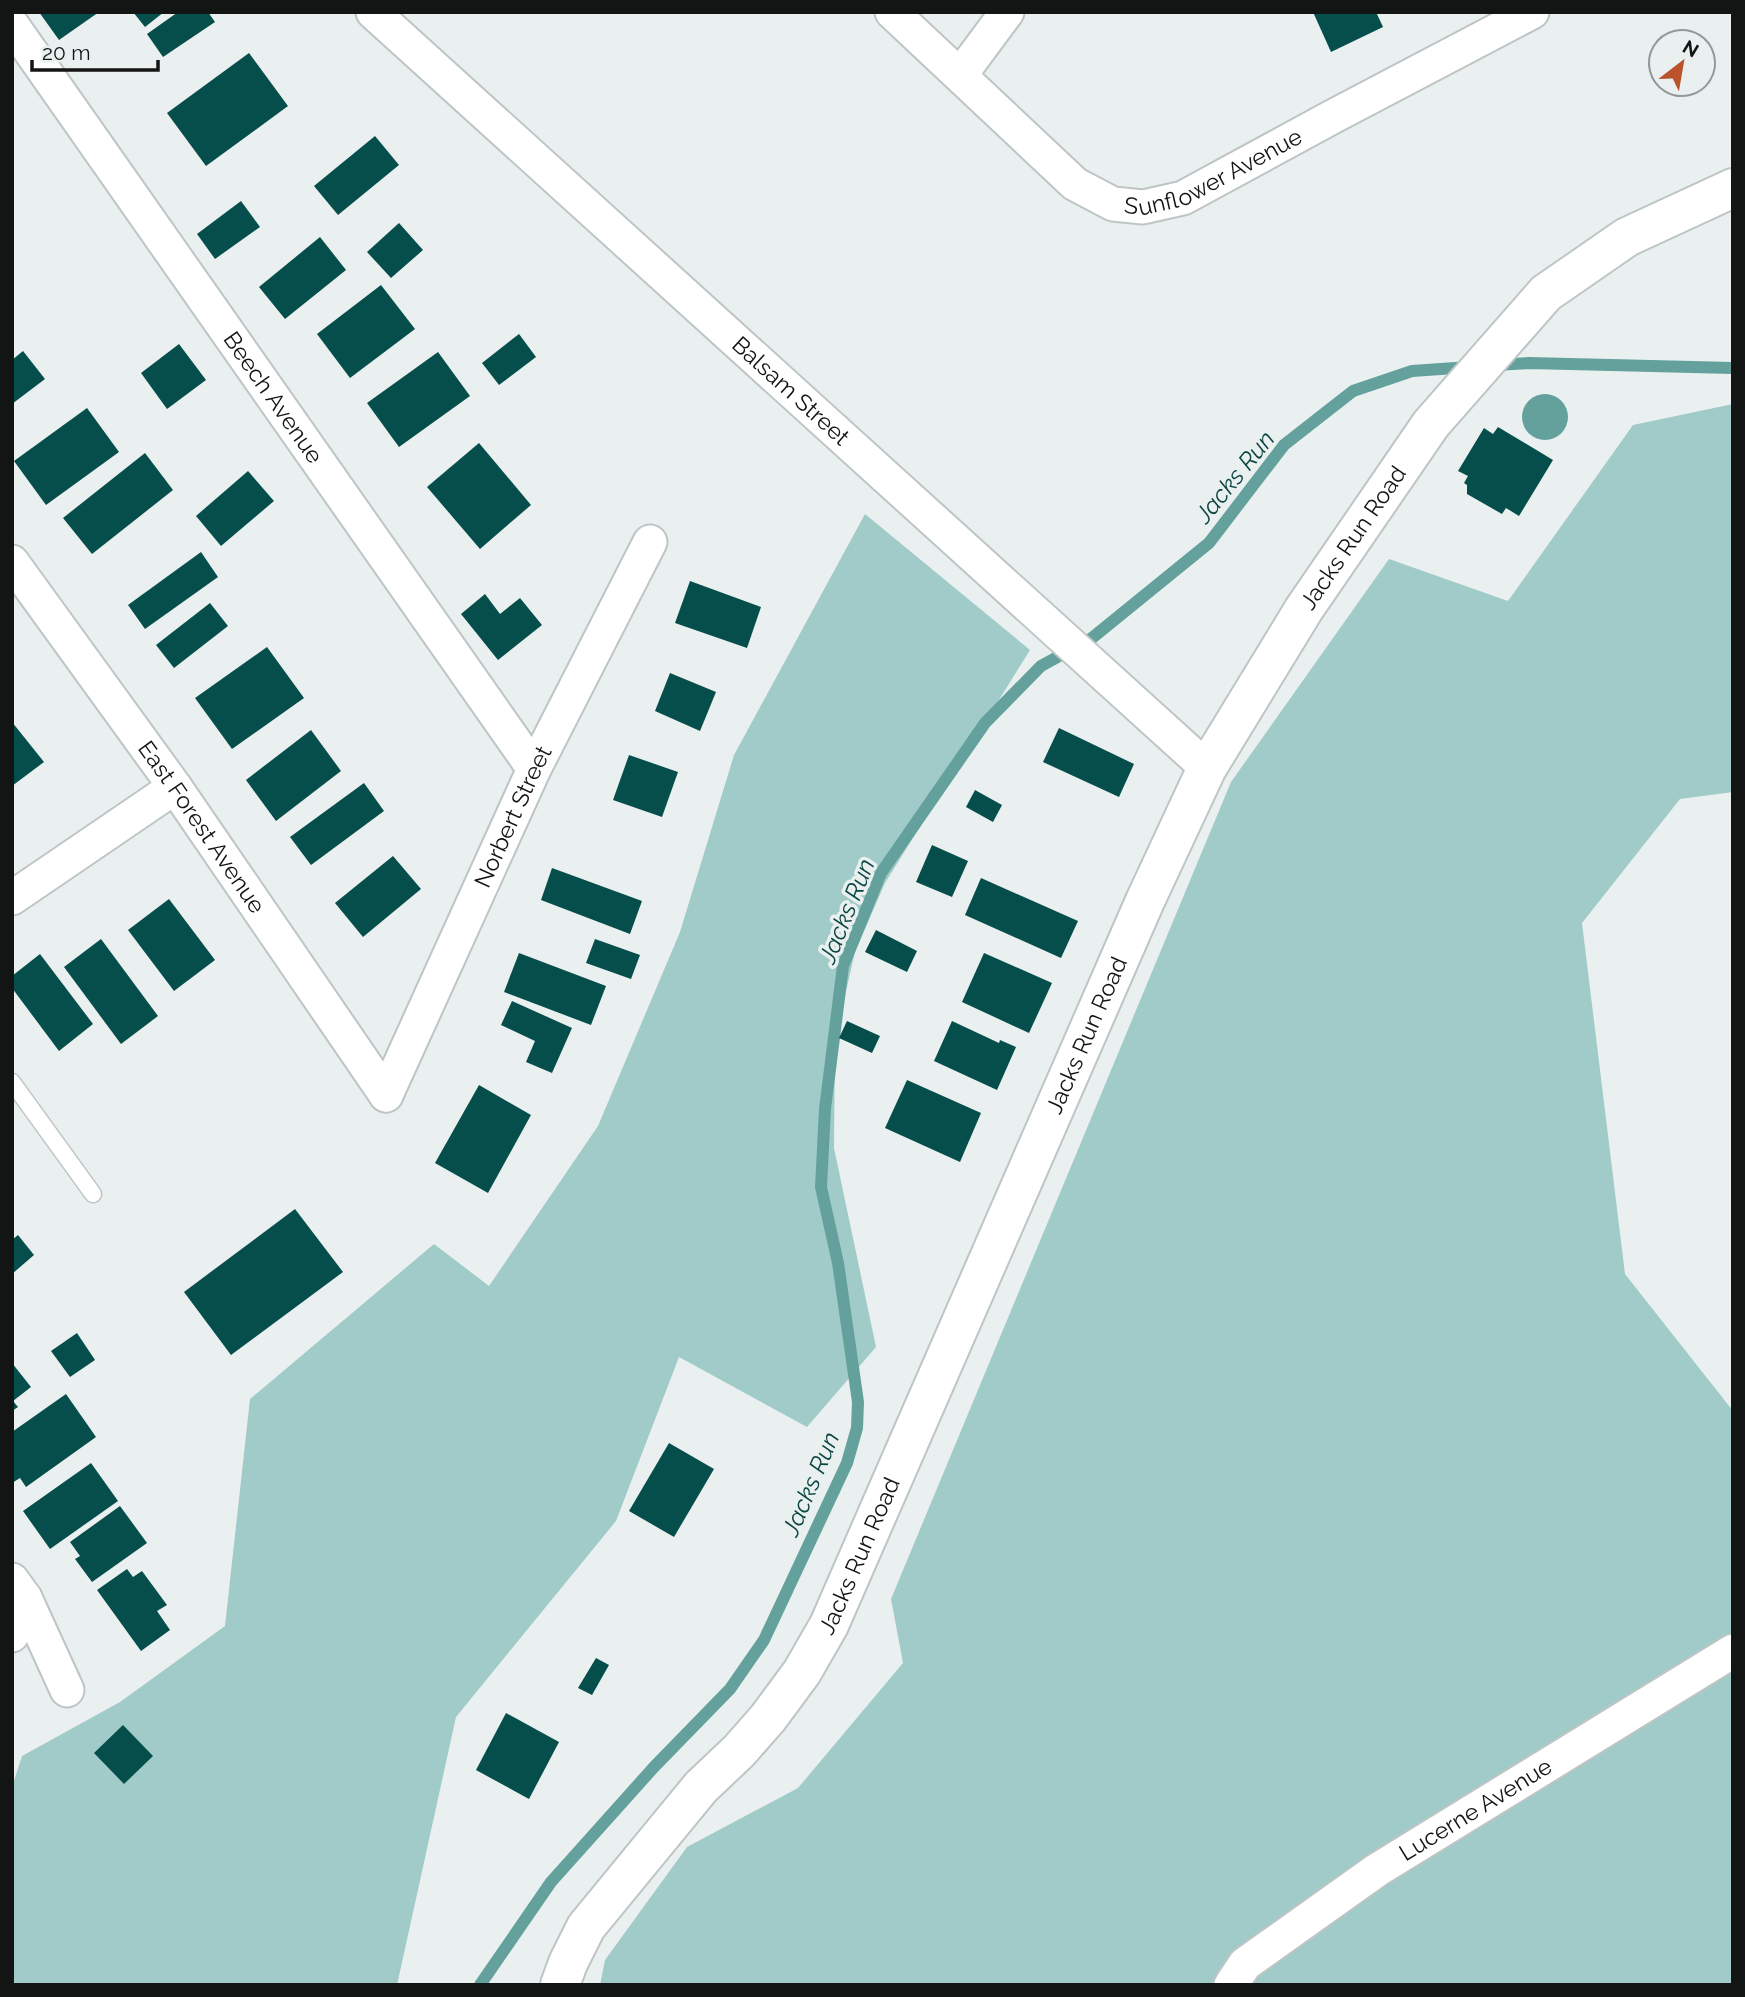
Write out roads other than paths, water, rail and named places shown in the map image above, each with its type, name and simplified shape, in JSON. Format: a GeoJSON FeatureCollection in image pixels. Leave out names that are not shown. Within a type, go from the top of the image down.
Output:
{"type":"FeatureCollection","features":[{"type":"Feature","properties":{"kind":"street","name":"Balsam Street"},"geometry":{"type":"LineString","coordinates":[[373,12],[1207,768]]}},
{"type":"Feature","properties":{"kind":"street","name":"Sunflower Avenue"},"geometry":{"type":"LineString","coordinates":[[892,12],[1075,184],[1113,204],[1143,206],[1184,198],[1532,12]]}},
{"type":"Feature","properties":{"kind":"street"},"geometry":{"type":"LineString","coordinates":[[961,74],[1007,12]]}},
{"type":"Feature","properties":{"kind":"street","name":"Beech Avenue"},"geometry":{"type":"LineString","coordinates":[[12,25],[534,769]]}},
{"type":"Feature","properties":{"kind":"street","name":"Jacks Run Road"},"geometry":{"type":"LineString","coordinates":[[560,1985],[586,1927],[701,1787],[768,1718],[802,1672],[829,1625],[1145,901],[1207,768],[1304,609],[1431,424],[1546,293],[1627,237],[1733,188]]}},
{"type":"Feature","properties":{"kind":"street","name":"Norbert Street"},"geometry":{"type":"LineString","coordinates":[[386,1096],[534,769],[650,542]]}},
{"type":"Feature","properties":{"kind":"street","name":"East Forest Avenue"},"geometry":{"type":"LineString","coordinates":[[12,562],[174,787],[386,1096]]}},
{"type":"Feature","properties":{"kind":"street"},"geometry":{"type":"LineString","coordinates":[[12,898],[174,787]]}},
{"type":"Feature","properties":{"kind":"street"},"geometry":{"type":"LineString","coordinates":[[12,1635],[19,1589]]}},
{"type":"Feature","properties":{"kind":"street"},"geometry":{"type":"LineString","coordinates":[[19,1589],[67,1690]]}},
{"type":"Feature","properties":{"kind":"street","name":"Lucerne Avenue"},"geometry":{"type":"LineString","coordinates":[[1231,1985],[1245,1964],[1377,1870],[1733,1651]]}},
{"type":"Feature","properties":{"kind":"lane"},"geometry":{"type":"LineString","coordinates":[[12,1082],[93,1195]]}},
{"type":"Feature","properties":{"kind":"waterway","name":"Jacks Run"},"geometry":{"type":"LineString","coordinates":[[1495,365],[1529,363],[1733,368]]}},
{"type":"Feature","properties":{"kind":"waterway","name":"Jacks Run"},"geometry":{"type":"LineString","coordinates":[[480,1985],[551,1882],[654,1767],[730,1689],[764,1640],[847,1463],[857,1428],[858,1402],[838,1263],[821,1187],[825,1109],[843,966],[881,873],[985,723],[1041,666],[1092,638],[1209,543],[1284,445],[1353,391],[1412,371],[1470,367]]}}]}
